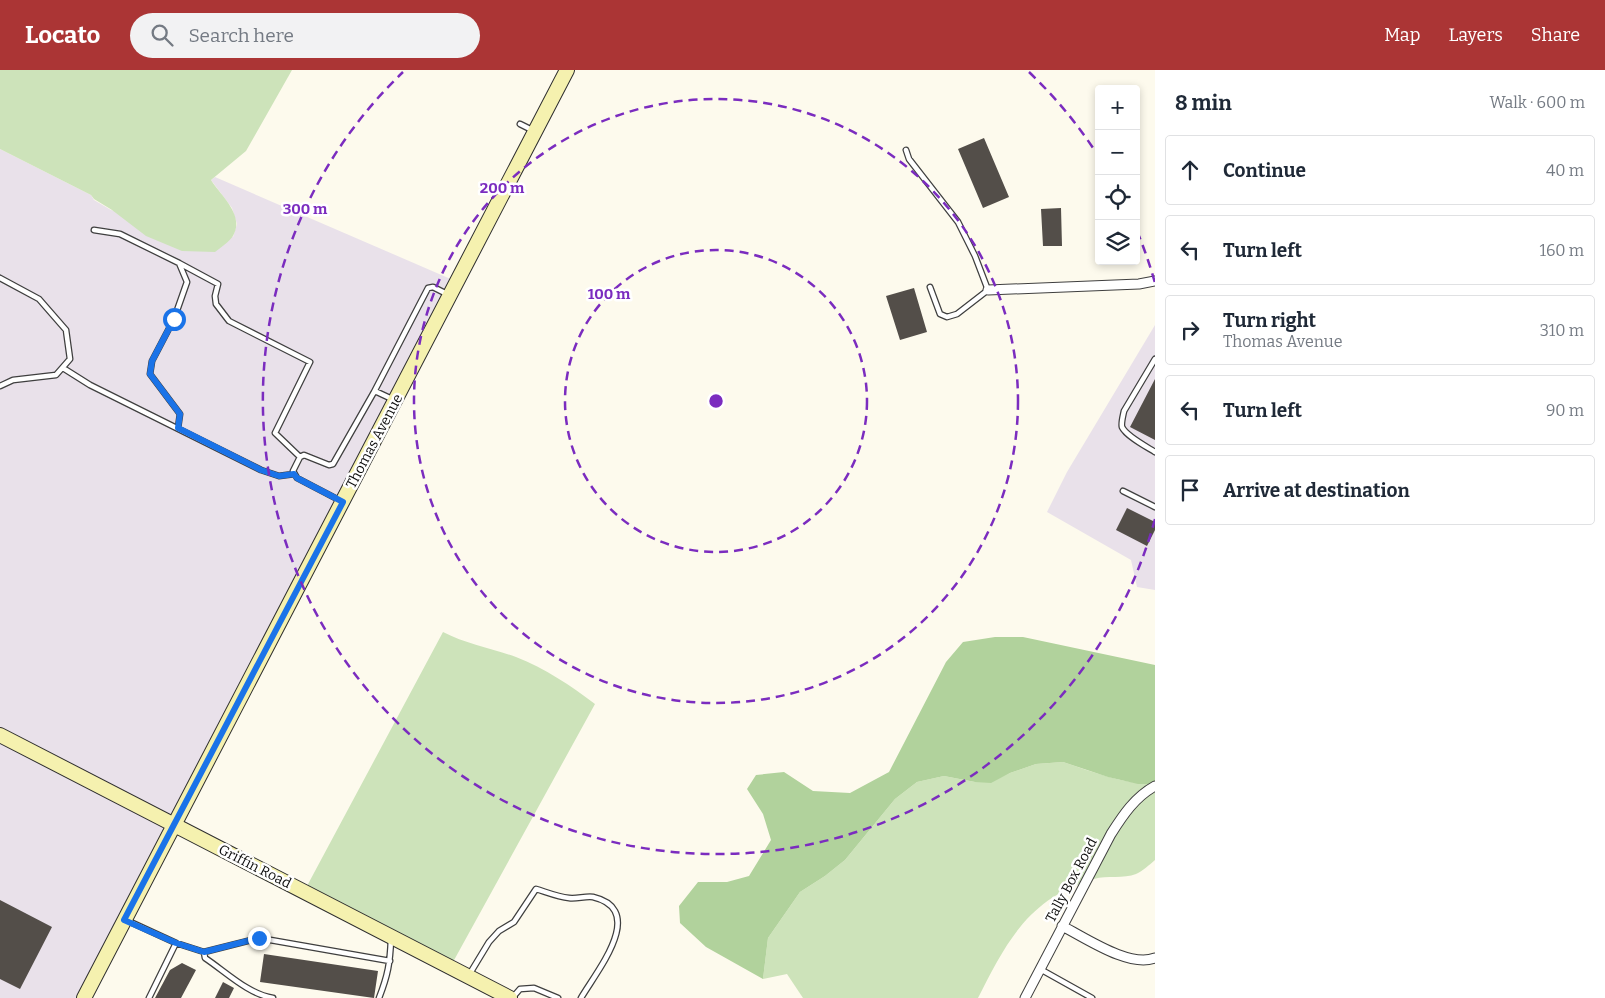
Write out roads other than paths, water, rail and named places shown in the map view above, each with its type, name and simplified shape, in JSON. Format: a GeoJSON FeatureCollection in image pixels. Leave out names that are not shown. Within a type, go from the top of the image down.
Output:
{"type":"FeatureCollection","features":[{"type":"Feature","properties":{"kind":"street","name":"Thomas Avenue"},"geometry":{"type":"LineString","coordinates":[[84,998],[567,70]]}},
{"type":"Feature","properties":{"kind":"street"},"geometry":{"type":"LineString","coordinates":[[988,290],[1139,284],[1155,280]]}},
{"type":"Feature","properties":{"kind":"street","name":"Griffin Road"},"geometry":{"type":"LineString","coordinates":[[0,735],[511,998]]}},
{"type":"Feature","properties":{"kind":"street","name":"Tally Box Road"},"geometry":{"type":"LineString","coordinates":[[1025,998],[1122,817],[1136,800],[1155,786]]}},
{"type":"Feature","properties":{"kind":"street"},"geometry":{"type":"LineString","coordinates":[[1062,926],[1120,955],[1142,961],[1155,958]]}},
{"type":"Feature","properties":{"kind":"lane"},"geometry":{"type":"LineString","coordinates":[[520,124],[535,132]]}},
{"type":"Feature","properties":{"kind":"lane"},"geometry":{"type":"LineString","coordinates":[[906,150],[909,159],[958,222],[975,256],[988,290],[957,314],[947,317],[940,314],[930,287]]}},
{"type":"Feature","properties":{"kind":"lane"},"geometry":{"type":"LineString","coordinates":[[94,230],[120,234],[218,284],[215,296],[216,304],[228,321],[310,362],[275,433],[300,457]]}},
{"type":"Feature","properties":{"kind":"lane"},"geometry":{"type":"LineString","coordinates":[[178,428],[180,414],[150,374],[152,361],[174,319],[187,282],[179,263]]}},
{"type":"Feature","properties":{"kind":"lane"},"geometry":{"type":"LineString","coordinates":[[0,278],[39,299],[66,330],[70,359],[56,375],[13,380],[0,386]]}},
{"type":"Feature","properties":{"kind":"lane"},"geometry":{"type":"LineString","coordinates":[[343,502],[297,478],[293,471],[300,457],[304,455],[329,465],[333,464],[374,392],[428,288],[433,287],[450,295]]}},
{"type":"Feature","properties":{"kind":"lane"},"geometry":{"type":"LineString","coordinates":[[1155,359],[1124,411],[1122,420],[1122,427],[1127,432],[1155,452]]}},
{"type":"Feature","properties":{"kind":"lane"},"geometry":{"type":"LineString","coordinates":[[62,368],[90,385],[261,470],[279,476],[294,474]]}},
{"type":"Feature","properties":{"kind":"lane"},"geometry":{"type":"LineString","coordinates":[[374,392],[396,400]]}},
{"type":"Feature","properties":{"kind":"lane"},"geometry":{"type":"LineString","coordinates":[[1123,491],[1155,507]]}},
{"type":"Feature","properties":{"kind":"lane"},"geometry":{"type":"LineString","coordinates":[[469,976],[489,942],[499,931],[514,922],[536,889],[570,898],[592,897],[610,905],[618,918],[618,932],[602,965],[580,998]]}},
{"type":"Feature","properties":{"kind":"lane"},"geometry":{"type":"LineString","coordinates":[[124,920],[176,943],[204,952],[259,938],[390,960]]}},
{"type":"Feature","properties":{"kind":"lane"},"geometry":{"type":"LineString","coordinates":[[379,998],[388,976],[391,936]]}},
{"type":"Feature","properties":{"kind":"lane"},"geometry":{"type":"LineString","coordinates":[[149,998],[176,943]]}},
{"type":"Feature","properties":{"kind":"lane"},"geometry":{"type":"LineString","coordinates":[[204,952],[206,958],[252,990],[273,998]]}},
{"type":"Feature","properties":{"kind":"lane"},"geometry":{"type":"LineString","coordinates":[[1040,969],[1092,998]]}},
{"type":"Feature","properties":{"kind":"lane"},"geometry":{"type":"LineString","coordinates":[[511,998],[520,989],[534,988],[558,998]]}}]}
